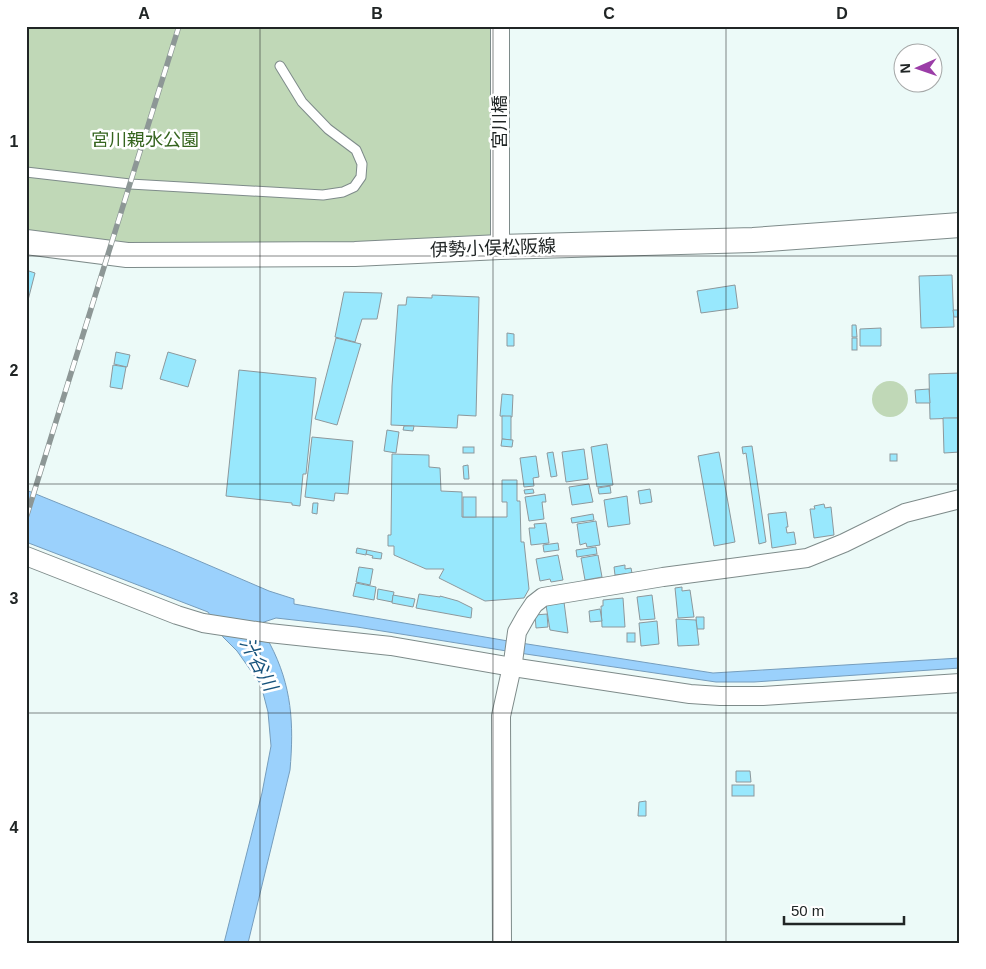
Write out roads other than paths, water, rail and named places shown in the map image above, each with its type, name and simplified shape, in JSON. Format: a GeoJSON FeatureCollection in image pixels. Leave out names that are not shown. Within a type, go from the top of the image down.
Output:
{"type":"FeatureCollection","features":[{"type":"Feature","properties":{"kind":"main road","name":"伊勢小俣松阪線"},"geometry":{"type":"LineString","coordinates":[[26,242],[127,255],[355,254],[500,247],[753,240],[960,225]]}},
{"type":"Feature","properties":{"kind":"street","name":"宮川橋"},"geometry":{"type":"LineString","coordinates":[[500,26],[500,247]]}},
{"type":"Feature","properties":{"kind":"street"},"geometry":{"type":"LineString","coordinates":[[502,943],[501,716],[513,665],[517,632],[534,604],[543,597],[806,558],[844,543],[905,513],[960,499]]}},
{"type":"Feature","properties":{"kind":"street"},"geometry":{"type":"LineString","coordinates":[[26,556],[177,615],[203,623],[269,633],[391,646],[690,694],[763,696],[960,683]]}},
{"type":"Feature","properties":{"kind":"lane"},"geometry":{"type":"LineString","coordinates":[[26,172],[130,184],[324,195],[343,192],[354,187],[361,177],[362,164],[356,150],[328,129],[302,102],[280,66]]}},
{"type":"Feature","properties":{"kind":"water","name":"汁谷川"},"geometry":{"type":"Polygon","coordinates":[[[26,490],[269,591],[294,599],[294,604],[508,641],[713,673],[960,658],[960,668],[754,682],[716,682],[357,627],[276,618],[258,624],[270,644],[287,690],[292,737],[290,770],[248,943],[224,943],[262,793],[271,746],[268,712],[261,685],[237,651],[223,637],[208,612],[26,542],[26,490]]]}},
{"type":"Feature","properties":{"kind":"railway"},"geometry":{"type":"LineString","coordinates":[[26,518],[179,26]]}},
{"type":"Feature","properties":{"kind":"park label","name":"宮川親水公園"},"geometry":{"type":"Point","coordinates":[145,140]}}]}
